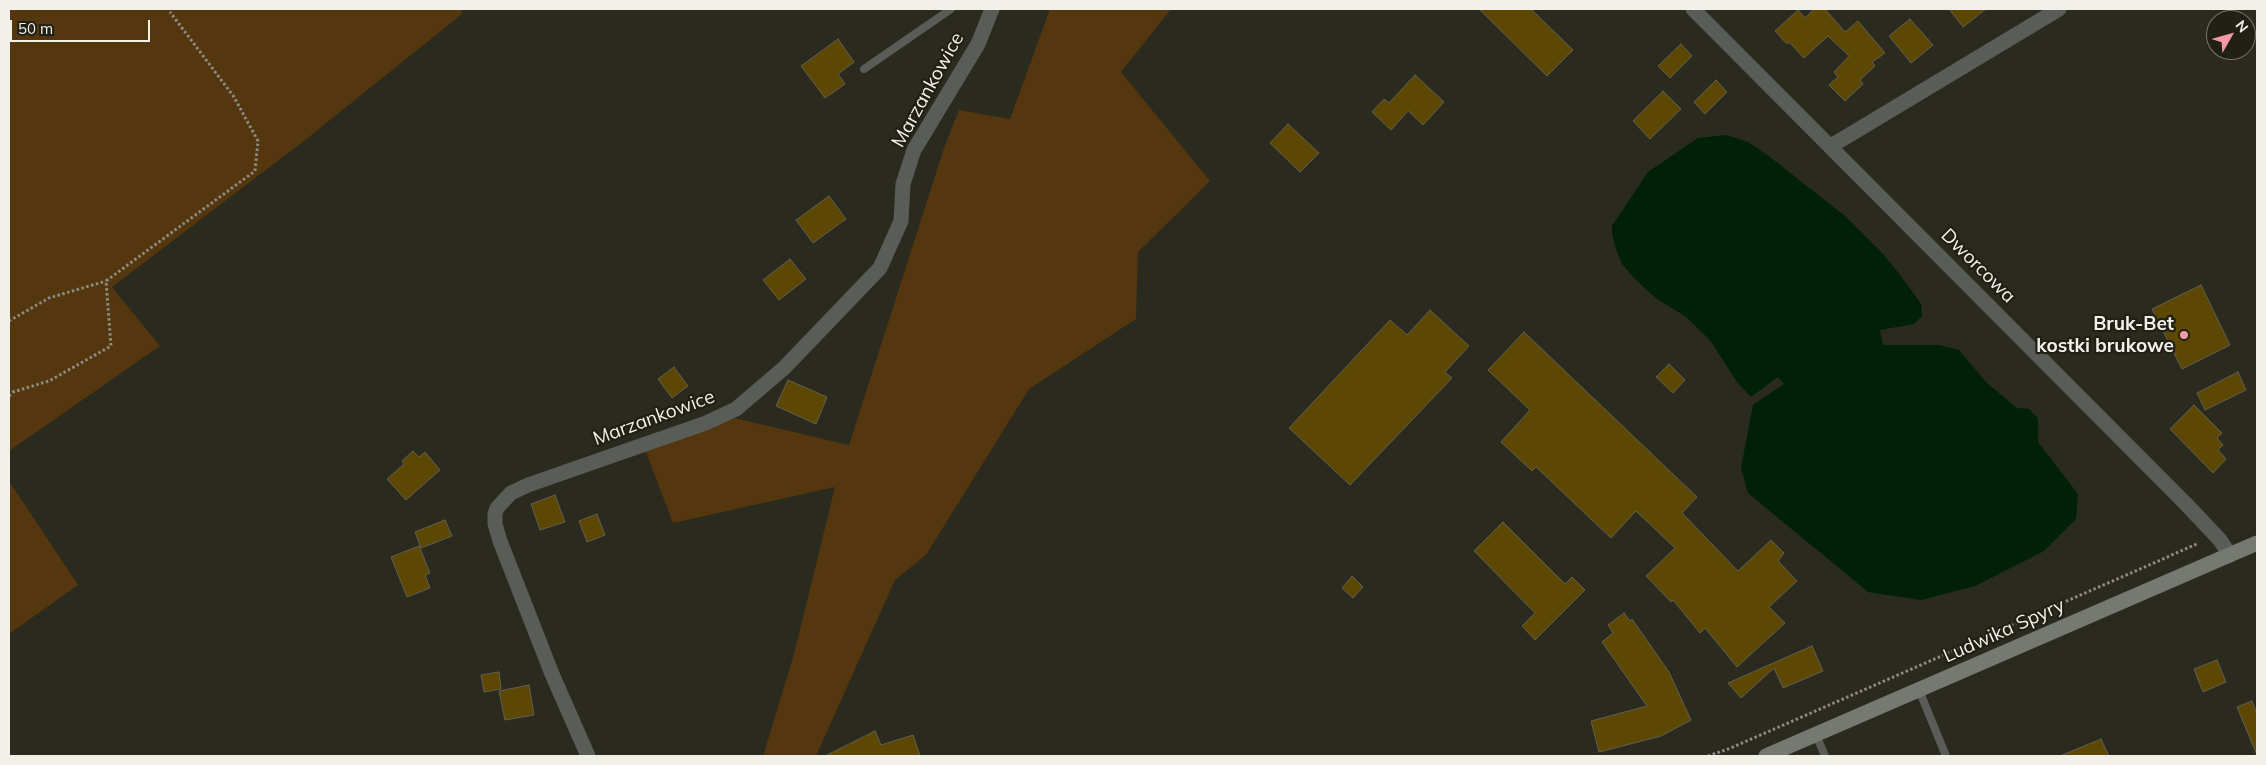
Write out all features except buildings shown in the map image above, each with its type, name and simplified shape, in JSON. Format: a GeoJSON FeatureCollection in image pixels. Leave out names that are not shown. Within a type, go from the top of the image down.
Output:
{"type":"FeatureCollection","features":[{"type":"Feature","properties":{"kind":"main road","name":"Ludwika Spyry"},"geometry":{"type":"LineString","coordinates":[[1766,756],[2257,543]]}},
{"type":"Feature","properties":{"kind":"street","name":"Marzankowice"},"geometry":{"type":"LineString","coordinates":[[588,756],[552,674],[500,541],[495,514],[497,508],[511,493],[528,485],[706,423],[736,409],[784,368],[880,268],[901,221],[903,184],[914,150],[978,44],[992,9]]}},
{"type":"Feature","properties":{"kind":"street","name":"Dworcowa"},"geometry":{"type":"LineString","coordinates":[[1693,9],[2186,504],[2220,540],[2230,555]]}},
{"type":"Feature","properties":{"kind":"street"},"geometry":{"type":"LineString","coordinates":[[1831,146],[2059,9]]}},
{"type":"Feature","properties":{"kind":"lane"},"geometry":{"type":"LineString","coordinates":[[864,69],[951,9]]}},
{"type":"Feature","properties":{"kind":"lane"},"geometry":{"type":"LineString","coordinates":[[1919,690],[1946,756]]}},
{"type":"Feature","properties":{"kind":"lane"},"geometry":{"type":"LineString","coordinates":[[1816,735],[1825,756]]}},
{"type":"Feature","properties":{"kind":"path"},"geometry":{"type":"LineString","coordinates":[[9,322],[49,298],[106,281],[255,171],[258,141],[234,97],[170,12]]}},
{"type":"Feature","properties":{"kind":"path"},"geometry":{"type":"LineString","coordinates":[[9,396],[13,392],[49,381],[111,346],[106,281]]}},
{"type":"Feature","properties":{"kind":"path"},"geometry":{"type":"LineString","coordinates":[[1708,756],[1731,748],[2197,544]]}},
{"type":"Feature","properties":{"kind":"shaded area"},"geometry":{"type":"Polygon","coordinates":[[[9,9],[461,9],[462,14],[304,141],[112,287],[160,346],[9,451],[9,9]]]}},
{"type":"Feature","properties":{"kind":"shaded area"},"geometry":{"type":"Polygon","coordinates":[[[1050,9],[1171,9],[1121,72],[1210,181],[1138,252],[1136,319],[1029,389],[926,555],[895,580],[816,756],[763,756],[794,654],[835,487],[673,523],[646,452],[734,418],[849,445],[944,148],[959,110],[1010,119],[1050,9]]]}},
{"type":"Feature","properties":{"kind":"shaded area"},"geometry":{"type":"Polygon","coordinates":[[[1726,135],[1748,142],[1845,216],[1882,253],[1901,276],[1921,304],[1922,316],[1914,324],[1880,330],[1883,345],[1938,345],[1959,350],[1987,383],[2017,408],[2029,409],[2038,418],[2038,442],[2078,494],[2076,519],[2044,551],[1975,586],[1921,600],[1868,592],[1748,493],[1741,468],[1753,405],[1784,384],[1778,377],[1751,397],[1737,382],[1710,340],[1685,316],[1657,299],[1622,264],[1612,232],[1612,226],[1648,172],[1698,138],[1726,135]]]}},
{"type":"Feature","properties":{"kind":"shaded area"},"geometry":{"type":"Polygon","coordinates":[[[9,481],[78,585],[9,634],[9,481]]]}},
{"type":"Feature","properties":{"kind":"place","name":"Bruk-Bet kostki brukowe"},"geometry":{"type":"Point","coordinates":[2184,335]}}]}
